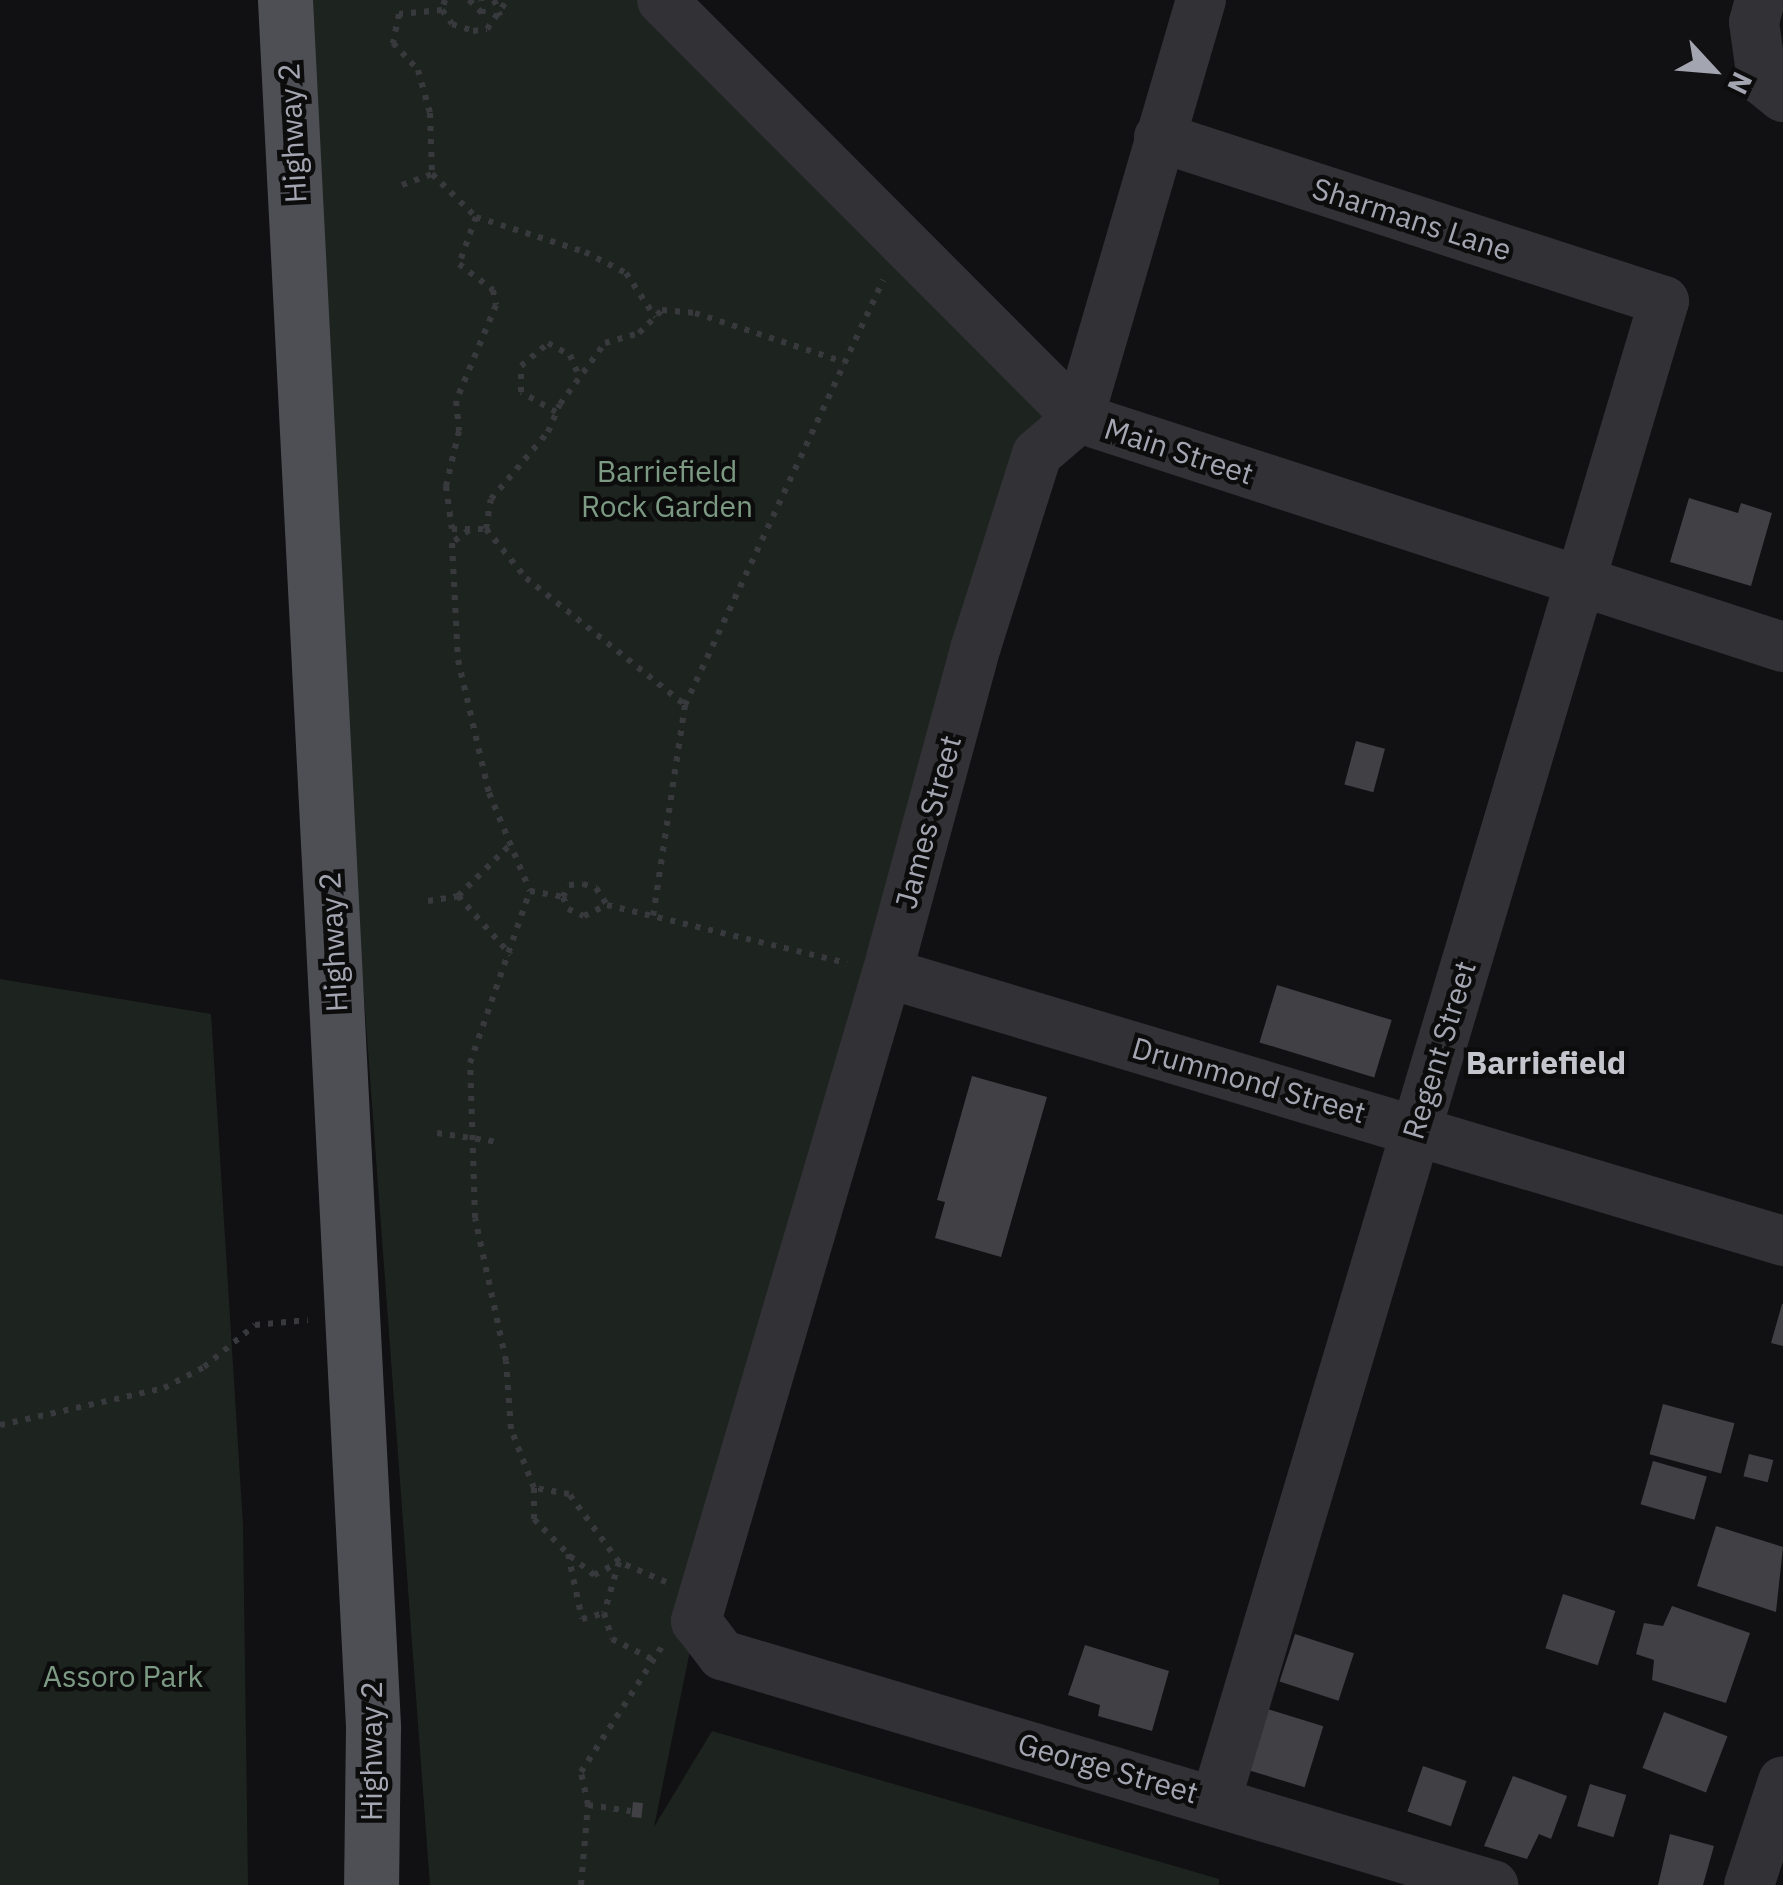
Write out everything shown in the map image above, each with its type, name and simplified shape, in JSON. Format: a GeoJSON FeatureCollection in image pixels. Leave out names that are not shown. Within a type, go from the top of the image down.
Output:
{"type":"FeatureCollection","features":[{"type":"Feature","properties":{"kind":"main road","name":"Highway 2"},"geometry":{"type":"LineString","coordinates":[[285,0],[373,1728],[371,1885]]}},
{"type":"Feature","properties":{"kind":"street","name":"Main Street"},"geometry":{"type":"LineString","coordinates":[[662,0],[1079,418],[1783,647]]}},
{"type":"Feature","properties":{"kind":"street"},"geometry":{"type":"LineString","coordinates":[[1079,418],[1201,0]]}},
{"type":"Feature","properties":{"kind":"street"},"geometry":{"type":"LineString","coordinates":[[1760,0],[1754,22],[1762,80],[1783,97]]}},
{"type":"Feature","properties":{"kind":"street","name":"Sharmans Lane"},"geometry":{"type":"LineString","coordinates":[[1159,137],[1664,301]]}},
{"type":"Feature","properties":{"kind":"street","name":"Regent Street"},"geometry":{"type":"LineString","coordinates":[[1216,1800],[1664,301]]}},
{"type":"Feature","properties":{"kind":"street","name":"James Street"},"geometry":{"type":"LineString","coordinates":[[722,1655],[696,1621],[699,1596],[887,973],[976,646],[1037,454],[1079,418]]}},
{"type":"Feature","properties":{"kind":"street","name":"Drummond Street"},"geometry":{"type":"LineString","coordinates":[[887,973],[1783,1240]]}},
{"type":"Feature","properties":{"kind":"street","name":"George Street"},"geometry":{"type":"LineString","coordinates":[[722,1655],[1493,1885]]}},
{"type":"Feature","properties":{"kind":"street"},"geometry":{"type":"LineString","coordinates":[[1749,1885],[1783,1781]]}},
{"type":"Feature","properties":{"kind":"path"},"geometry":{"type":"LineString","coordinates":[[444,0],[442,10],[452,24],[472,30],[487,29],[500,16],[507,0]]}},
{"type":"Feature","properties":{"kind":"path"},"geometry":{"type":"LineString","coordinates":[[469,0],[482,14],[481,0]]}},
{"type":"Feature","properties":{"kind":"path"},"geometry":{"type":"LineString","coordinates":[[494,0],[500,16]]}},
{"type":"Feature","properties":{"kind":"path"},"geometry":{"type":"LineString","coordinates":[[442,10],[399,14],[393,44],[418,70],[430,113],[432,174],[476,217],[586,252],[626,273],[655,317]]}},
{"type":"Feature","properties":{"kind":"path"},"geometry":{"type":"LineString","coordinates":[[402,185],[432,174]]}},
{"type":"Feature","properties":{"kind":"path"},"geometry":{"type":"LineString","coordinates":[[476,217],[459,264],[493,290],[496,304],[456,402],[458,432],[446,486],[452,529],[486,529]]}},
{"type":"Feature","properties":{"kind":"path"},"geometry":{"type":"LineString","coordinates":[[653,916],[685,704],[901,240]]}},
{"type":"Feature","properties":{"kind":"path"},"geometry":{"type":"LineString","coordinates":[[486,529],[492,499],[548,432],[556,412],[605,343],[640,333],[662,310],[695,313],[844,362]]}},
{"type":"Feature","properties":{"kind":"path"},"geometry":{"type":"LineString","coordinates":[[556,412],[521,392],[522,366],[548,342],[570,355],[579,377]]}},
{"type":"Feature","properties":{"kind":"path"},"geometry":{"type":"LineString","coordinates":[[486,529],[526,578],[685,704]]}},
{"type":"Feature","properties":{"kind":"path"},"geometry":{"type":"LineString","coordinates":[[469,530],[452,543],[458,660],[489,793],[530,892],[470,1063],[475,1218],[506,1361],[511,1428],[534,1488],[534,1520],[594,1575],[620,1562]]}},
{"type":"Feature","properties":{"kind":"path"},"geometry":{"type":"LineString","coordinates":[[428,900],[458,896],[511,844]]}},
{"type":"Feature","properties":{"kind":"path"},"geometry":{"type":"LineString","coordinates":[[607,904],[584,916],[568,909],[564,897],[569,885],[583,884],[596,888],[607,904],[887,973]]}},
{"type":"Feature","properties":{"kind":"path"},"geometry":{"type":"LineString","coordinates":[[530,892],[564,897]]}},
{"type":"Feature","properties":{"kind":"path"},"geometry":{"type":"LineString","coordinates":[[458,896],[511,955]]}},
{"type":"Feature","properties":{"kind":"path"},"geometry":{"type":"LineString","coordinates":[[436,1133],[499,1142]]}},
{"type":"Feature","properties":{"kind":"path"},"geometry":{"type":"LineString","coordinates":[[0,1426],[164,1388],[204,1367],[256,1325],[310,1320]]}},
{"type":"Feature","properties":{"kind":"path"},"geometry":{"type":"LineString","coordinates":[[534,1488],[569,1494],[620,1562]]}},
{"type":"Feature","properties":{"kind":"path"},"geometry":{"type":"LineString","coordinates":[[568,1554],[582,1619],[604,1613]]}},
{"type":"Feature","properties":{"kind":"path"},"geometry":{"type":"LineString","coordinates":[[581,1885],[588,1805],[581,1772],[652,1660],[612,1639],[604,1613],[620,1562]]}},
{"type":"Feature","properties":{"kind":"path"},"geometry":{"type":"LineString","coordinates":[[588,1805],[631,1810]]}},
{"type":"Feature","properties":{"kind":"green space","name":"Barriefield Rock Garden"},"geometry":{"type":"Polygon","coordinates":[[[290,0],[662,0],[1079,418],[1037,455],[696,1621],[654,1827],[712,1731],[1219,1879],[1219,1885],[430,1885],[290,0]]]}},
{"type":"Feature","properties":{"kind":"green space","name":"Assoro Park"},"geometry":{"type":"Polygon","coordinates":[[[0,979],[211,1014],[243,1526],[248,1885],[0,1885],[0,979]]]}},
{"type":"Feature","properties":{"kind":"building"},"geometry":{"type":"Polygon","coordinates":[[[1689,498],[1738,513],[1741,503],[1772,513],[1751,586],[1670,562],[1689,498]]]}},
{"type":"Feature","properties":{"kind":"building"},"geometry":{"type":"Polygon","coordinates":[[[1356,741],[1385,749],[1373,792],[1344,784],[1356,741]]]}},
{"type":"Feature","properties":{"kind":"building"},"geometry":{"type":"Polygon","coordinates":[[[1277,985],[1392,1020],[1374,1077],[1259,1042],[1277,985]]]}},
{"type":"Feature","properties":{"kind":"building"},"geometry":{"type":"Polygon","coordinates":[[[972,1076],[1047,1097],[1001,1257],[935,1238],[945,1202],[937,1200],[972,1076]]]}},
{"type":"Feature","properties":{"kind":"building"},"geometry":{"type":"Polygon","coordinates":[[[1783,1304],[1783,1346],[1771,1343],[1783,1304]]]}},
{"type":"Feature","properties":{"kind":"building"},"geometry":{"type":"Polygon","coordinates":[[[1663,1404],[1734,1423],[1721,1473],[1650,1454],[1663,1404]]]}},
{"type":"Feature","properties":{"kind":"building"},"geometry":{"type":"Polygon","coordinates":[[[1749,1454],[1773,1460],[1768,1482],[1743,1476],[1749,1454]]]}},
{"type":"Feature","properties":{"kind":"building"},"geometry":{"type":"Polygon","coordinates":[[[1653,1461],[1707,1476],[1694,1520],[1641,1504],[1653,1461]]]}},
{"type":"Feature","properties":{"kind":"building"},"geometry":{"type":"Polygon","coordinates":[[[1716,1526],[1783,1547],[1776,1612],[1697,1586],[1716,1526]]]}},
{"type":"Feature","properties":{"kind":"building"},"geometry":{"type":"Polygon","coordinates":[[[1563,1594],[1615,1611],[1598,1665],[1545,1648],[1563,1594]]]}},
{"type":"Feature","properties":{"kind":"building"},"geometry":{"type":"Polygon","coordinates":[[[1672,1606],[1750,1633],[1726,1703],[1652,1680],[1654,1660],[1636,1654],[1644,1623],[1663,1626],[1672,1606]]]}},
{"type":"Feature","properties":{"kind":"building"},"geometry":{"type":"Polygon","coordinates":[[[1295,1634],[1354,1653],[1339,1701],[1280,1682],[1295,1634]]]}},
{"type":"Feature","properties":{"kind":"building"},"geometry":{"type":"Polygon","coordinates":[[[1085,1645],[1169,1671],[1152,1731],[1098,1716],[1100,1705],[1068,1695],[1085,1645]]]}},
{"type":"Feature","properties":{"kind":"building"},"geometry":{"type":"Polygon","coordinates":[[[1264,1708],[1323,1726],[1305,1787],[1245,1769],[1264,1708]]]}},
{"type":"Feature","properties":{"kind":"building"},"geometry":{"type":"Polygon","coordinates":[[[1664,1712],[1727,1736],[1706,1792],[1642,1768],[1664,1712]]]}},
{"type":"Feature","properties":{"kind":"building"},"geometry":{"type":"Polygon","coordinates":[[[1423,1766],[1466,1781],[1451,1826],[1407,1811],[1423,1766]]]}},
{"type":"Feature","properties":{"kind":"building"},"geometry":{"type":"Polygon","coordinates":[[[1513,1776],[1567,1796],[1551,1839],[1539,1834],[1527,1859],[1484,1846],[1513,1776]]]}},
{"type":"Feature","properties":{"kind":"building"},"geometry":{"type":"Polygon","coordinates":[[[1590,1784],[1626,1795],[1613,1837],[1577,1826],[1590,1784]]]}},
{"type":"Feature","properties":{"kind":"building"},"geometry":{"type":"Polygon","coordinates":[[[633,1802],[643,1803],[641,1818],[631,1817],[633,1802]]]}},
{"type":"Feature","properties":{"kind":"building"},"geometry":{"type":"Polygon","coordinates":[[[1670,1834],[1714,1846],[1703,1885],[1658,1885],[1670,1834]]]}},
{"type":"Feature","properties":{"kind":"district","name":"Barriefield"},"geometry":{"type":"Point","coordinates":[1546,1062]}}]}
